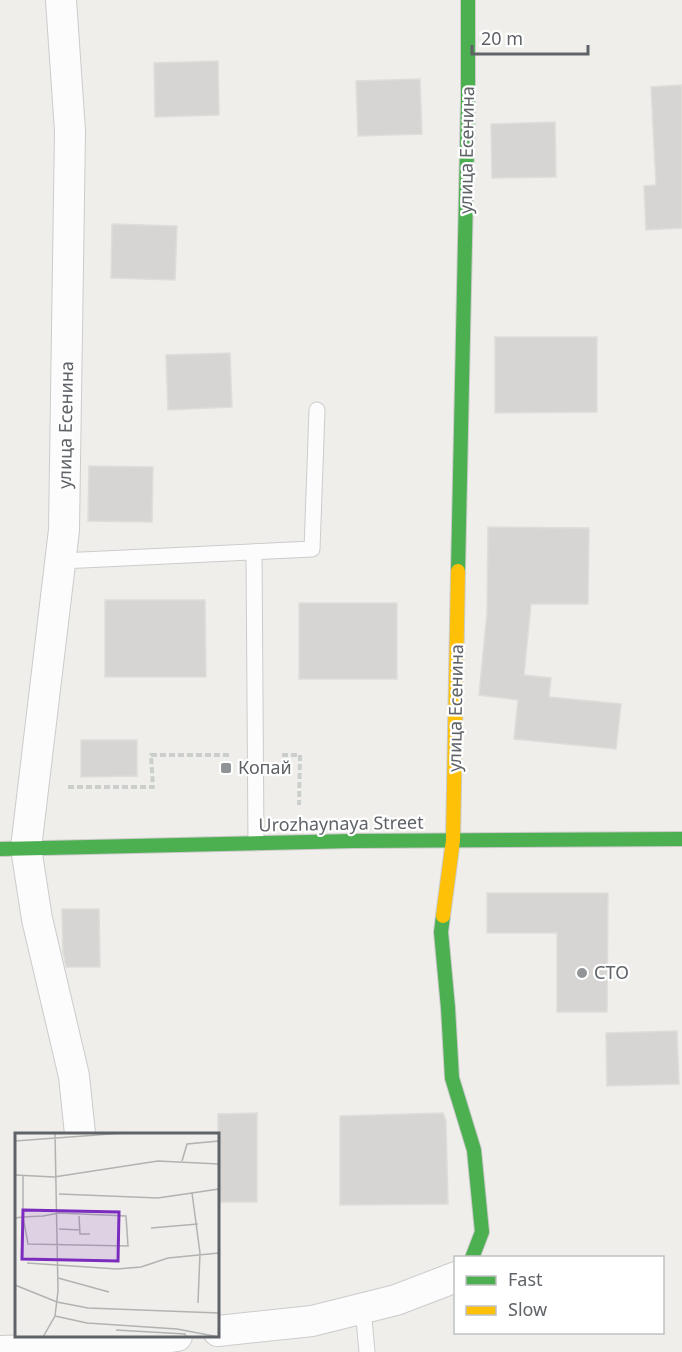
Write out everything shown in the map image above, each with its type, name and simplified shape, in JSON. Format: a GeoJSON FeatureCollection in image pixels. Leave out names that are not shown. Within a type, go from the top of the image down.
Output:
{"type":"FeatureCollection","features":[{"type":"Feature","properties":{"kind":"street","name":"улица Есенина"},"geometry":{"type":"LineString","coordinates":[[61,0],[70,130],[64,530],[33,786],[13,849],[37,919],[74,1076],[80,1133]]}},
{"type":"Feature","properties":{"kind":"street","name":"улица Есенина"},"geometry":{"type":"LineString","coordinates":[[468,0],[453,840],[441,932],[452,1078],[474,1150],[481,1221],[482,1232],[471,1256]]}},
{"type":"Feature","properties":{"kind":"street","name":"Urozhaynaya Street"},"geometry":{"type":"LineString","coordinates":[[13,849],[453,840],[682,839]]}},
{"type":"Feature","properties":{"kind":"street"},"geometry":{"type":"LineString","coordinates":[[219,1331],[312,1322],[396,1300],[454,1278]]}},
{"type":"Feature","properties":{"kind":"street"},"geometry":{"type":"LineString","coordinates":[[0,1351],[98,1345],[161,1337]]}},
{"type":"Feature","properties":{"kind":"lane"},"geometry":{"type":"LineString","coordinates":[[61,561],[312,549],[317,410]]}},
{"type":"Feature","properties":{"kind":"lane"},"geometry":{"type":"LineString","coordinates":[[255,552],[256,843]]}},
{"type":"Feature","properties":{"kind":"lane"},"geometry":{"type":"LineString","coordinates":[[363,1308],[367,1352]]}},
{"type":"Feature","properties":{"kind":"path"},"geometry":{"type":"LineString","coordinates":[[33,786],[153,788],[151,755],[231,755]]}},
{"type":"Feature","properties":{"kind":"path"},"geometry":{"type":"LineString","coordinates":[[277,755],[300,755],[299,810]]}},
{"type":"Feature","properties":{"kind":"building"},"geometry":{"type":"Polygon","coordinates":[[[218,61],[219,115],[155,117],[154,63],[218,61]]]}},
{"type":"Feature","properties":{"kind":"building"},"geometry":{"type":"Polygon","coordinates":[[[420,79],[422,134],[358,136],[356,81],[420,79]]]}},
{"type":"Feature","properties":{"kind":"building"},"geometry":{"type":"Polygon","coordinates":[[[682,85],[682,228],[646,230],[644,186],[656,185],[651,87],[682,85]]]}},
{"type":"Feature","properties":{"kind":"building"},"geometry":{"type":"Polygon","coordinates":[[[555,122],[556,177],[492,178],[491,124],[555,122]]]}},
{"type":"Feature","properties":{"kind":"building"},"geometry":{"type":"Polygon","coordinates":[[[112,224],[177,226],[175,280],[111,278],[112,224]]]}},
{"type":"Feature","properties":{"kind":"building"},"geometry":{"type":"Polygon","coordinates":[[[495,337],[597,337],[597,412],[495,413],[495,337]]]}},
{"type":"Feature","properties":{"kind":"building"},"geometry":{"type":"Polygon","coordinates":[[[230,353],[232,407],[168,410],[166,355],[230,353]]]}},
{"type":"Feature","properties":{"kind":"building"},"geometry":{"type":"Polygon","coordinates":[[[89,466],[153,467],[152,522],[88,521],[89,466]]]}},
{"type":"Feature","properties":{"kind":"building"},"geometry":{"type":"Polygon","coordinates":[[[488,527],[589,528],[588,604],[531,604],[524,675],[551,678],[549,697],[621,704],[616,749],[514,739],[518,700],[479,695],[487,613],[488,527]]]}},
{"type":"Feature","properties":{"kind":"building"},"geometry":{"type":"Polygon","coordinates":[[[105,600],[205,600],[206,677],[105,677],[105,600]]]}},
{"type":"Feature","properties":{"kind":"building"},"geometry":{"type":"Polygon","coordinates":[[[299,603],[397,603],[397,679],[299,679],[299,603]]]}},
{"type":"Feature","properties":{"kind":"building"},"geometry":{"type":"Polygon","coordinates":[[[81,740],[137,740],[137,776],[81,777],[81,740]]]}},
{"type":"Feature","properties":{"kind":"building","name":"СТО"},"geometry":{"type":"Polygon","coordinates":[[[487,893],[608,893],[607,1012],[557,1012],[557,933],[487,933],[487,893]]]}},
{"type":"Feature","properties":{"kind":"building"},"geometry":{"type":"Polygon","coordinates":[[[62,909],[99,909],[100,967],[66,967],[63,952],[62,909]]]}},
{"type":"Feature","properties":{"kind":"building"},"geometry":{"type":"Polygon","coordinates":[[[677,1031],[679,1084],[607,1086],[606,1033],[677,1031]]]}},
{"type":"Feature","properties":{"kind":"building"},"geometry":{"type":"Polygon","coordinates":[[[257,1113],[257,1202],[219,1202],[218,1114],[257,1113]]]}},
{"type":"Feature","properties":{"kind":"building"},"geometry":{"type":"Polygon","coordinates":[[[443,1113],[446,1121],[448,1204],[340,1205],[340,1116],[443,1113]]]}},
{"type":"Feature","properties":{"kind":"traffic: fast"},"geometry":{"type":"LineString","coordinates":[[458,571],[468,0]]}},
{"type":"Feature","properties":{"kind":"traffic: fast"},"geometry":{"type":"LineString","coordinates":[[0,849],[353,841],[682,839]]}},
{"type":"Feature","properties":{"kind":"traffic: fast"},"geometry":{"type":"LineString","coordinates":[[443,916],[441,932],[452,1078],[474,1150],[482,1232],[473,1256]]}},
{"type":"Feature","properties":{"kind":"traffic: slow"},"geometry":{"type":"LineString","coordinates":[[443,916],[453,840],[458,571]]}},
{"type":"Feature","properties":{"kind":"place","name":"Копай"},"geometry":{"type":"Point","coordinates":[226,768]}},
{"type":"Feature","properties":{"kind":"place","name":"СТО"},"geometry":{"type":"Point","coordinates":[582,973]}}]}
